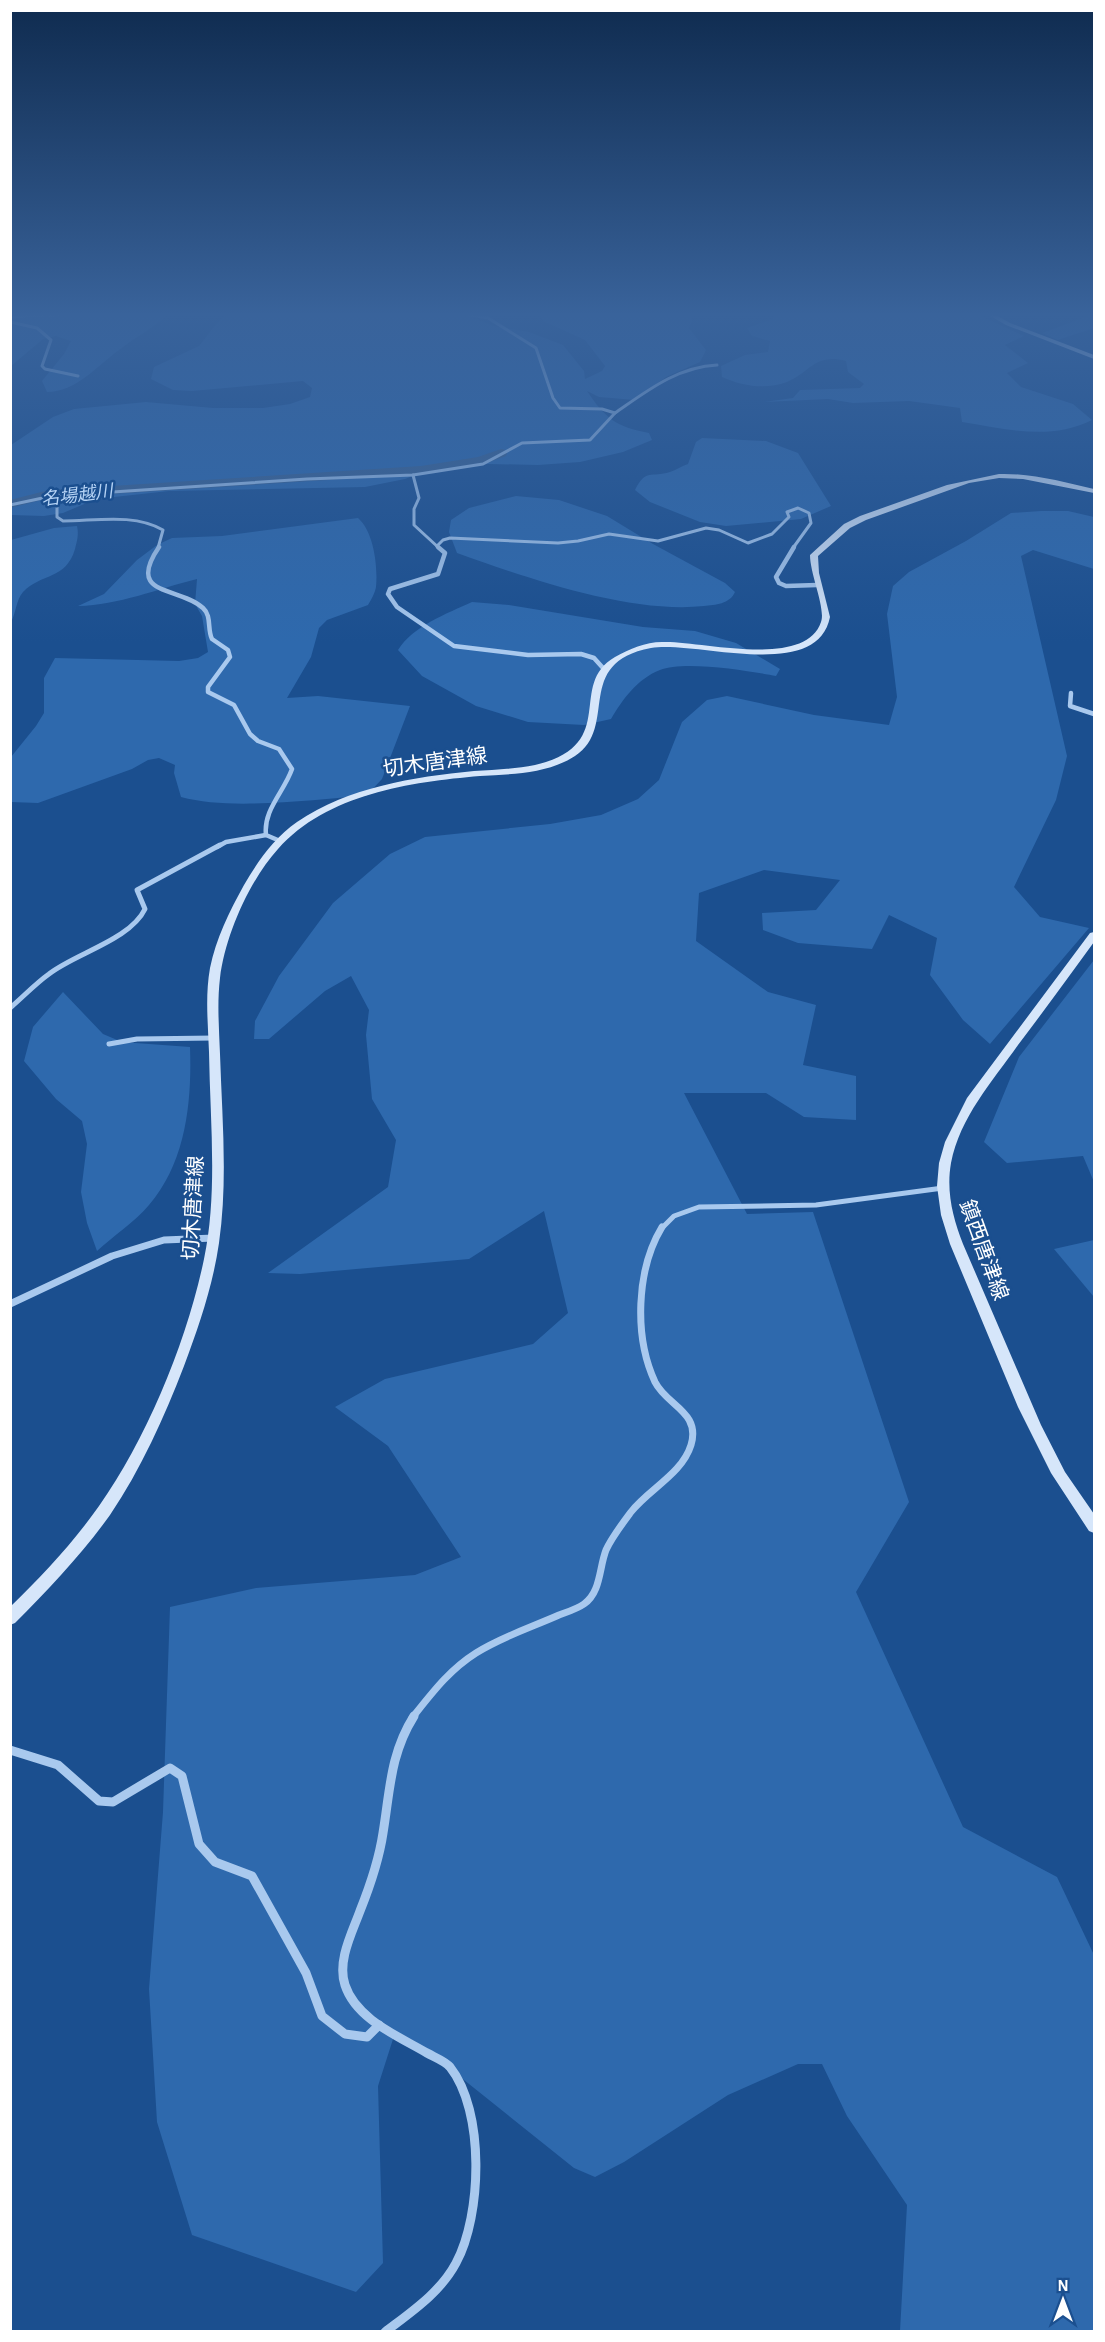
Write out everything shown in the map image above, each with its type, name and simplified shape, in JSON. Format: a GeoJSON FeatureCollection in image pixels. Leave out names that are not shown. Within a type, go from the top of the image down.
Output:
{"type":"FeatureCollection","features":[{"type":"Feature","properties":{"kind":"main road"},"geometry":{"type":"LineString","coordinates":[[603,668],[616,657],[638,648],[661,644],[754,653],[798,646],[812,640],[826,623],[813,565],[814,555],[847,526],[863,518],[966,483],[998,476],[1013,476],[1095,491]]}},
{"type":"Feature","properties":{"kind":"main road","name":"切木唐津線"},"geometry":{"type":"LineString","coordinates":[[10,1618],[42,1588],[88,1533],[129,1472],[166,1396],[195,1319],[207,1278],[214,1238],[216,1181],[213,1038],[216,968],[226,927],[257,869],[280,841],[316,815],[356,796],[414,780],[530,769],[554,763],[572,755],[586,744],[592,730],[597,682],[603,668]]}},
{"type":"Feature","properties":{"kind":"main road","name":"鎮西唐津線"},"geometry":{"type":"LineString","coordinates":[[1095,935],[971,1101],[955,1128],[945,1162],[943,1188],[946,1210],[960,1251],[1040,1439],[1058,1472],[1095,1526]]}},
{"type":"Feature","properties":{"kind":"street"},"geometry":{"type":"LineString","coordinates":[[10,505],[52,496],[307,479],[413,475],[491,461],[522,443],[590,440],[605,423]]}},
{"type":"Feature","properties":{"kind":"street"},"geometry":{"type":"LineString","coordinates":[[413,475],[419,498],[414,507],[413,518],[417,531],[445,554],[438,574],[396,586],[388,594],[397,607],[454,646],[528,655],[581,654],[594,658],[603,668]]}},
{"type":"Feature","properties":{"kind":"street"},"geometry":{"type":"LineString","coordinates":[[52,496],[57,505],[57,517],[63,521],[129,521],[155,525],[163,530],[160,545],[147,564],[149,577],[163,591],[202,607],[208,614],[212,640],[228,650],[230,657],[228,664],[208,687],[208,692],[234,705],[250,734],[258,741],[279,749],[292,769],[288,782],[267,815],[264,826],[266,835]]}},
{"type":"Feature","properties":{"kind":"street"},"geometry":{"type":"LineString","coordinates":[[437,546],[443,540],[450,538],[543,543],[585,541],[609,534],[643,541],[661,541],[706,528],[731,534],[738,541],[746,543],[769,536],[785,525],[789,517],[787,512],[798,508],[809,513],[811,523],[795,544],[776,577],[779,583],[786,586],[817,585]]}},
{"type":"Feature","properties":{"kind":"street"},"geometry":{"type":"LineString","coordinates":[[1071,693],[1070,706],[1095,714]]}},
{"type":"Feature","properties":{"kind":"street"},"geometry":{"type":"LineString","coordinates":[[10,1008],[48,974],[78,955],[103,946],[141,918],[145,909],[137,890],[226,842],[266,835],[280,841]]}},
{"type":"Feature","properties":{"kind":"street"},"geometry":{"type":"LineString","coordinates":[[109,1044],[137,1039],[213,1038]]}},
{"type":"Feature","properties":{"kind":"street"},"geometry":{"type":"LineString","coordinates":[[385,2331],[426,2301],[456,2263],[474,2209],[475,2139],[468,2103],[449,2066],[379,2025],[352,2001],[344,1983],[344,1955],[374,1875],[383,1835],[392,1765],[412,1718],[449,1672],[477,1652],[584,1604],[596,1592],[604,1554],[631,1512],[688,1455],[694,1431],[687,1414],[656,1384],[646,1350],[641,1286],[652,1240],[664,1223],[680,1212],[699,1207],[816,1205],[943,1188]]}},
{"type":"Feature","properties":{"kind":"street"},"geometry":{"type":"LineString","coordinates":[[10,1304],[112,1256],[164,1240],[214,1238]]}},
{"type":"Feature","properties":{"kind":"street"},"geometry":{"type":"LineString","coordinates":[[10,1750],[58,1765],[99,1801],[113,1802],[170,1768],[182,1776],[199,1844],[215,1862],[252,1876],[306,1972],[322,2016],[345,2034],[367,2037],[379,2025]]}},
{"type":"Feature","properties":{"kind":"shaded area"},"geometry":{"type":"Polygon","coordinates":[[[44,423],[619,423],[649,433],[652,440],[623,452],[580,462],[538,465],[445,463],[405,479],[365,487],[169,491],[96,499],[63,513],[44,516],[11,515],[11,445],[44,423]]]}},
{"type":"Feature","properties":{"kind":"shaded area"},"geometry":{"type":"Polygon","coordinates":[[[969,423],[1083,423],[1044,432],[969,423]]]}},
{"type":"Feature","properties":{"kind":"shaded area"},"geometry":{"type":"Polygon","coordinates":[[[702,438],[766,441],[798,453],[831,506],[801,519],[726,526],[700,522],[650,502],[635,490],[646,476],[670,472],[688,464],[696,442],[702,438]]]}},
{"type":"Feature","properties":{"kind":"shaded area"},"geometry":{"type":"Polygon","coordinates":[[[516,496],[559,500],[607,516],[725,583],[735,592],[730,599],[713,605],[675,607],[644,605],[546,583],[457,553],[449,532],[451,520],[469,508],[516,496]]]}},
{"type":"Feature","properties":{"kind":"shaded area"},"geometry":{"type":"Polygon","coordinates":[[[1068,511],[1094,517],[1094,569],[1033,550],[1021,556],[1067,756],[1056,800],[1014,887],[1040,917],[1089,928],[990,1044],[963,1020],[930,975],[937,938],[889,915],[872,949],[798,943],[763,930],[762,913],[816,910],[840,880],[764,870],[699,893],[696,941],[768,992],[816,1005],[803,1065],[856,1076],[856,1120],[804,1117],[766,1093],[684,1093],[747,1214],[813,1212],[909,1502],[856,1592],[963,1827],[1057,1877],[1094,1955],[1094,2331],[900,2331],[907,2205],[847,2116],[822,2064],[798,2064],[728,2095],[624,2162],[595,2177],[574,2168],[449,2068],[394,2036],[378,2086],[383,2263],[356,2292],[192,2235],[157,2122],[149,1989],[163,1812],[170,1607],[256,1588],[415,1575],[461,1557],[388,1446],[335,1407],[385,1379],[533,1344],[568,1313],[544,1211],[469,1259],[300,1274],[268,1273],[388,1187],[396,1140],[372,1099],[366,1035],[369,1010],[351,976],[325,991],[269,1039],[254,1039],[255,1021],[279,976],[333,903],[390,854],[425,837],[550,824],[601,815],[638,799],[659,780],[682,722],[707,700],[727,696],[814,715],[889,725],[897,697],[887,614],[893,586],[909,572],[1011,513],[1068,511]]]}},
{"type":"Feature","properties":{"kind":"shaded area"},"geometry":{"type":"Polygon","coordinates":[[[358,518],[368,532],[374,550],[376,587],[374,594],[368,605],[327,620],[319,628],[311,657],[287,698],[318,696],[410,706],[382,779],[366,796],[248,804],[201,801],[181,797],[174,773],[175,765],[159,758],[148,760],[132,769],[38,803],[11,802],[11,757],[44,713],[44,678],[55,658],[179,661],[198,658],[208,652],[202,616],[195,604],[197,579],[123,600],[78,606],[104,594],[137,560],[157,545],[172,538],[222,536],[358,518]]]}},
{"type":"Feature","properties":{"kind":"shaded area"},"geometry":{"type":"Polygon","coordinates":[[[77,526],[77,541],[71,559],[59,571],[23,592],[11,622],[11,540],[54,528],[77,526]]]}},
{"type":"Feature","properties":{"kind":"shaded area"},"geometry":{"type":"Polygon","coordinates":[[[472,602],[509,605],[643,627],[695,631],[736,643],[780,669],[776,676],[717,667],[671,667],[652,674],[638,684],[611,719],[584,725],[528,722],[476,706],[422,676],[398,650],[421,627],[472,602]]]}},
{"type":"Feature","properties":{"kind":"shaded area"},"geometry":{"type":"Polygon","coordinates":[[[1094,960],[1094,1182],[1083,1156],[1007,1163],[984,1142],[1019,1057],[1094,960]]]}},
{"type":"Feature","properties":{"kind":"shaded area"},"geometry":{"type":"Polygon","coordinates":[[[63,992],[103,1034],[122,1042],[190,1047],[188,1110],[179,1151],[171,1170],[149,1205],[97,1251],[87,1223],[81,1192],[87,1144],[82,1121],[56,1099],[24,1061],[33,1027],[63,992]]]}},
{"type":"Feature","properties":{"kind":"shaded area"},"geometry":{"type":"Polygon","coordinates":[[[1094,1240],[1094,1297],[1054,1249],[1094,1240]]]}},
{"type":"Feature","properties":{"kind":"waterway","name":"名場越川"},"geometry":{"type":"LineString","coordinates":[[10,504],[49,494],[421,470],[481,461],[501,453]]}}]}
